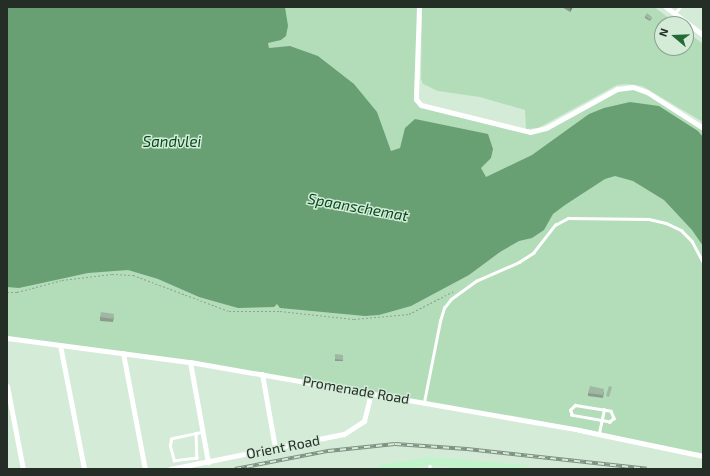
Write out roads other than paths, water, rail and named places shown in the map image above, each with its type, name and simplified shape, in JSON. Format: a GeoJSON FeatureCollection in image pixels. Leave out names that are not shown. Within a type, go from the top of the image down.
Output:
{"type":"FeatureCollection","features":[{"type":"Feature","properties":{"kind":"main road"},"geometry":{"type":"LineString","coordinates":[[383,469],[430,465],[524,469]]}},
{"type":"Feature","properties":{"kind":"street"},"geometry":{"type":"LineString","coordinates":[[419,7],[416,99],[421,105],[530,132],[546,128],[617,89],[633,87],[647,92],[702,127]]}},
{"type":"Feature","properties":{"kind":"street"},"geometry":{"type":"LineString","coordinates":[[666,7],[703,35]]}},
{"type":"Feature","properties":{"kind":"street","name":"Promenade Road"},"geometry":{"type":"LineString","coordinates":[[7,338],[190,362],[262,374],[598,434],[703,456]]}},
{"type":"Feature","properties":{"kind":"street"},"geometry":{"type":"LineString","coordinates":[[60,345],[84,469]]}},
{"type":"Feature","properties":{"kind":"street"},"geometry":{"type":"LineString","coordinates":[[123,353],[145,469]]}},
{"type":"Feature","properties":{"kind":"street"},"geometry":{"type":"LineString","coordinates":[[190,362],[208,462]]}},
{"type":"Feature","properties":{"kind":"street"},"geometry":{"type":"LineString","coordinates":[[262,374],[275,448]]}},
{"type":"Feature","properties":{"kind":"street"},"geometry":{"type":"LineString","coordinates":[[7,386],[23,469]]}},
{"type":"Feature","properties":{"kind":"street","name":"Orient Road"},"geometry":{"type":"LineString","coordinates":[[170,469],[352,431],[364,421],[371,393]]}},
{"type":"Feature","properties":{"kind":"lane"},"geometry":{"type":"LineString","coordinates":[[675,14],[680,7]]}},
{"type":"Feature","properties":{"kind":"lane"},"geometry":{"type":"LineString","coordinates":[[424,402],[444,308],[466,287],[519,262],[533,253],[555,225],[568,218],[649,219],[666,223],[681,230],[692,241],[703,262]]}},
{"type":"Feature","properties":{"kind":"lane"},"geometry":{"type":"LineString","coordinates":[[575,405],[612,412],[614,418],[610,422],[601,421],[572,415],[570,410],[575,405]]}},
{"type":"Feature","properties":{"kind":"lane"},"geometry":{"type":"LineString","coordinates":[[598,434],[604,410]]}},
{"type":"Feature","properties":{"kind":"lane"},"geometry":{"type":"LineString","coordinates":[[196,433],[197,458],[174,461],[170,446],[171,439],[196,433],[203,432]]}},
{"type":"Feature","properties":{"kind":"water","name":"Sandvlei"},"geometry":{"type":"Polygon","coordinates":[[[7,7],[285,7],[288,26],[286,36],[281,40],[268,43],[269,48],[290,46],[318,56],[354,84],[377,112],[391,151],[400,148],[405,128],[415,119],[488,134],[493,149],[491,158],[481,168],[486,177],[532,155],[589,114],[604,108],[630,102],[659,106],[698,131],[703,137],[703,246],[692,230],[664,200],[633,181],[615,176],[605,179],[565,205],[553,214],[544,230],[532,238],[519,241],[500,252],[469,275],[411,306],[379,315],[365,316],[280,308],[277,304],[274,307],[238,308],[199,297],[158,279],[128,270],[88,273],[19,288],[7,287],[7,7]]]}},
{"type":"Feature","properties":{"kind":"railway"},"geometry":{"type":"LineString","coordinates":[[235,469],[328,451],[395,444],[467,449],[647,469]]}},
{"type":"Feature","properties":{"kind":"water label","name":"Spaanschemat"},"geometry":{"type":"Point","coordinates":[358,207]}}]}
